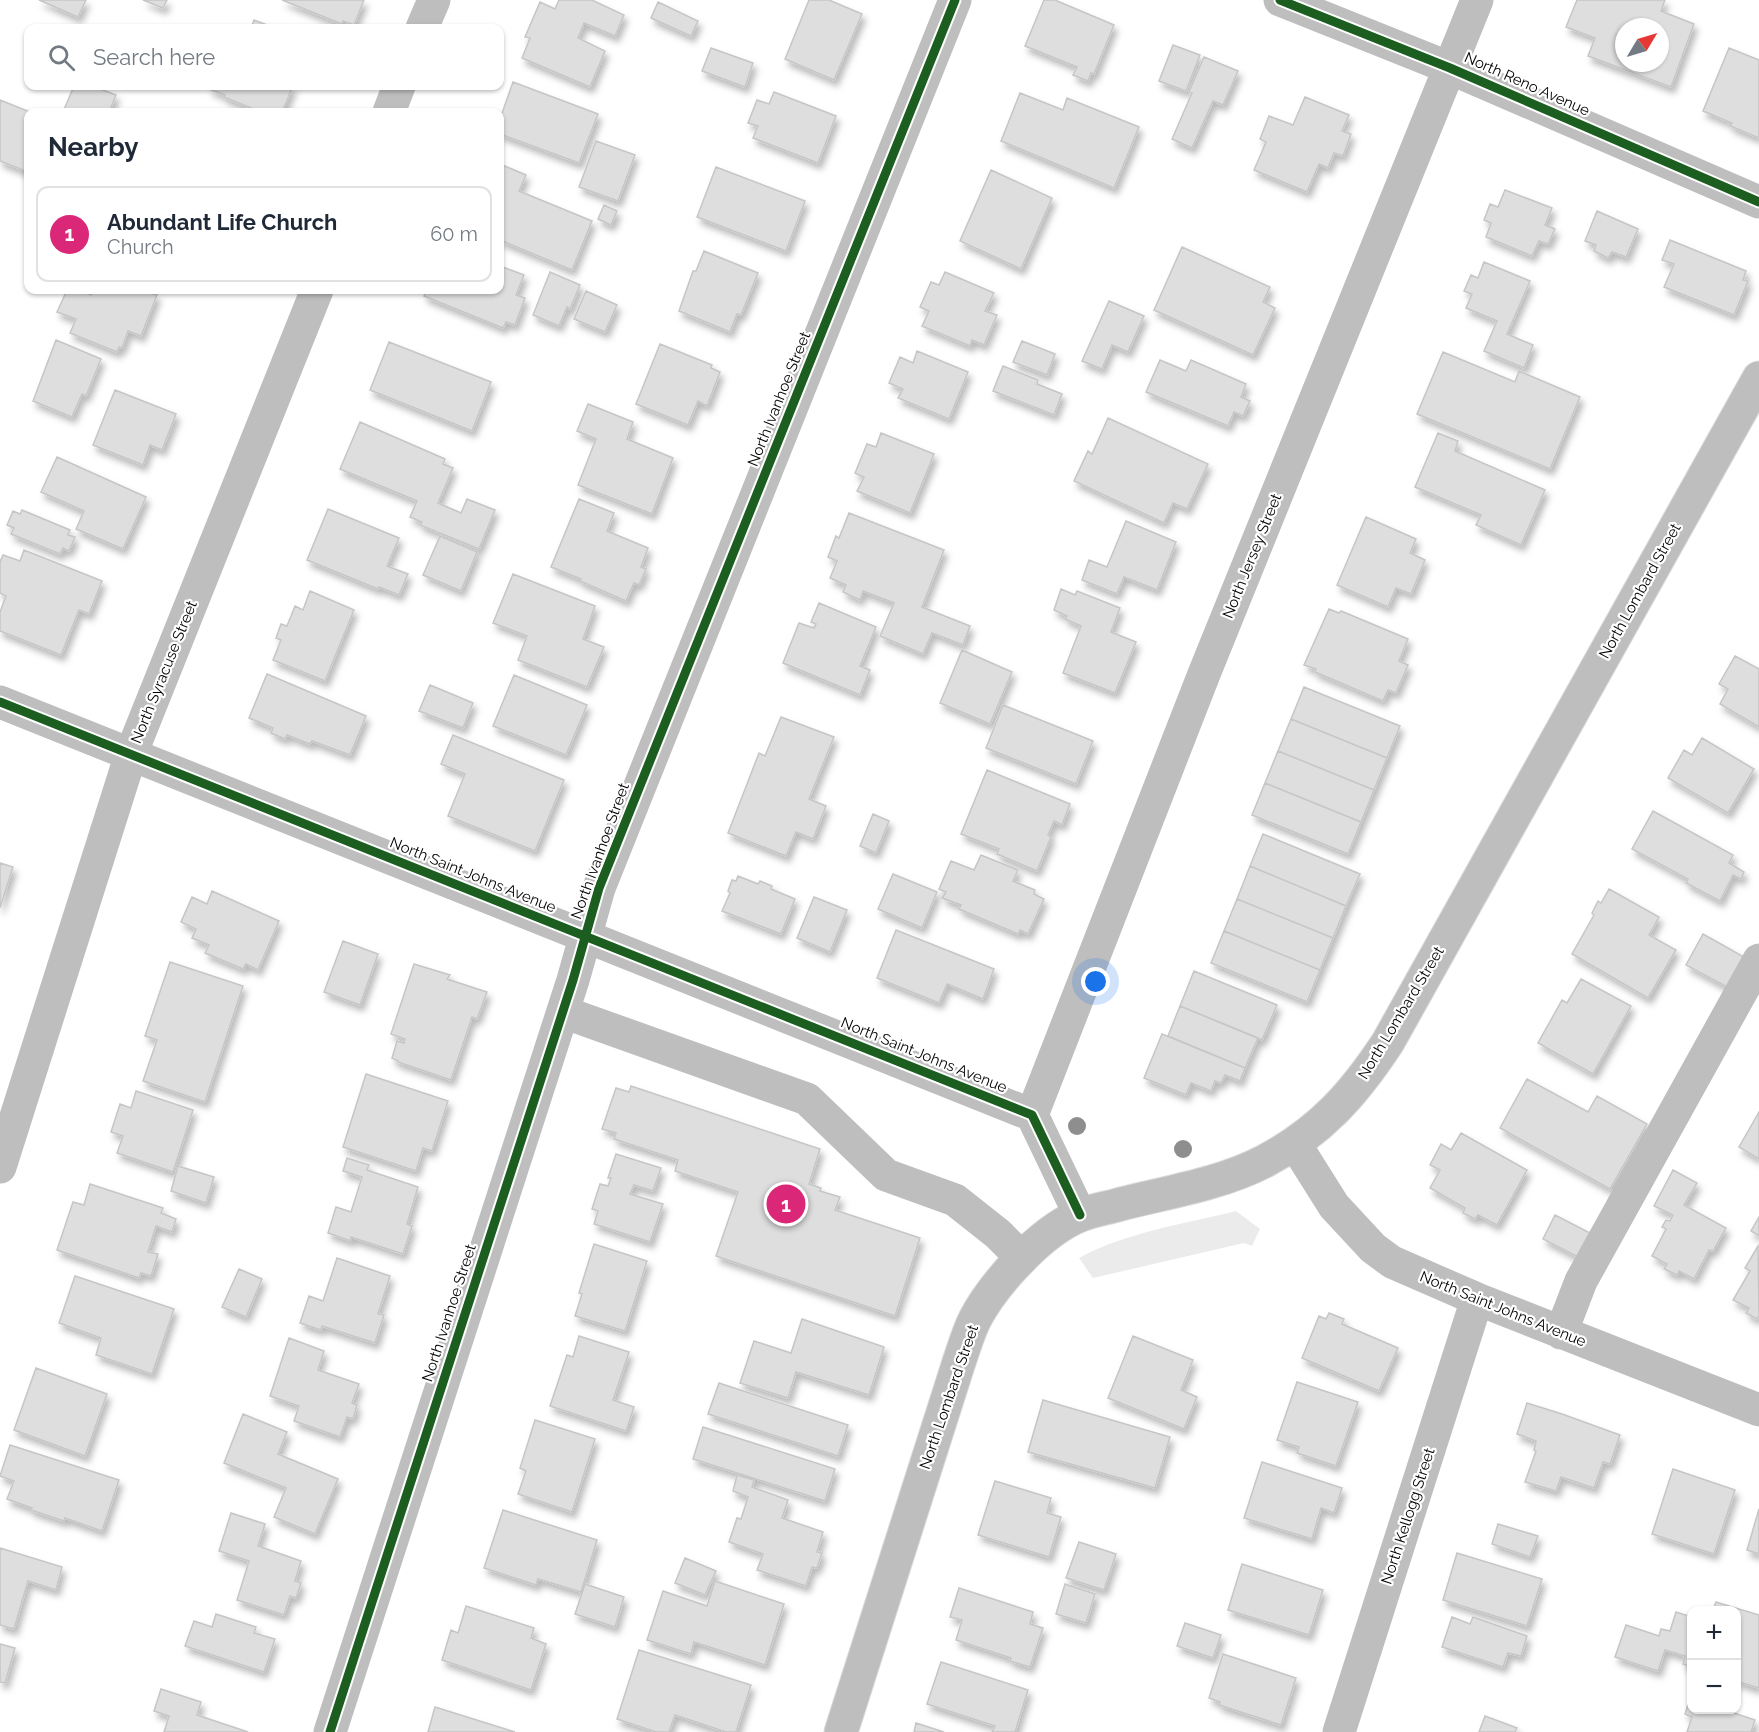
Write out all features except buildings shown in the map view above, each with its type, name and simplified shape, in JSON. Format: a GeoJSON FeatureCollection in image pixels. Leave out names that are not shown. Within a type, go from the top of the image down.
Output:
{"type":"FeatureCollection","features":[{"type":"Feature","properties":{"kind":"street"},"geometry":{"type":"LineString","coordinates":[[424,24],[434,0]]}},
{"type":"Feature","properties":{"kind":"street","name":"North Ivanhoe Street"},"geometry":{"type":"LineString","coordinates":[[330,1732],[563,1012],[599,888],[955,0]]}},
{"type":"Feature","properties":{"kind":"street","name":"North Reno Avenue"},"geometry":{"type":"LineString","coordinates":[[1280,0],[1450,68],[1759,202]]}},
{"type":"Feature","properties":{"kind":"street","name":"North Jersey Street"},"geometry":{"type":"LineString","coordinates":[[1032,1114],[1204,674],[1477,0]]}},
{"type":"Feature","properties":{"kind":"street"},"geometry":{"type":"LineString","coordinates":[[390,108],[397,90]]}},
{"type":"Feature","properties":{"kind":"street","name":"North Syracuse Street"},"geometry":{"type":"LineString","coordinates":[[0,1167],[131,754],[315,294]]}},
{"type":"Feature","properties":{"kind":"street","name":"North Lombard Street"},"geometry":{"type":"LineString","coordinates":[[841,1732],[967,1340],[985,1302],[1022,1258],[1046,1237],[1080,1215],[1226,1177],[1263,1162],[1310,1133],[1344,1102],[1388,1042],[1759,378]]}},
{"type":"Feature","properties":{"kind":"street","name":"North Saint Johns Avenue"},"geometry":{"type":"LineString","coordinates":[[0,702],[1032,1114]]}},
{"type":"Feature","properties":{"kind":"street"},"geometry":{"type":"LineString","coordinates":[[1561,1333],[1581,1281],[1759,960]]}},
{"type":"Feature","properties":{"kind":"street"},"geometry":{"type":"LineString","coordinates":[[563,1012],[807,1099],[886,1175],[955,1200],[998,1234],[1022,1258]]}},
{"type":"Feature","properties":{"kind":"street"},"geometry":{"type":"LineString","coordinates":[[1032,1114],[1080,1215]]}},
{"type":"Feature","properties":{"kind":"street","name":"North Saint Johns Avenue"},"geometry":{"type":"LineString","coordinates":[[1295,1144],[1334,1206],[1373,1248],[1392,1262],[1561,1333],[1759,1410]]}},
{"type":"Feature","properties":{"kind":"street","name":"North Kellogg Street"},"geometry":{"type":"LineString","coordinates":[[1339,1732],[1477,1299]]}},
{"type":"Feature","properties":{"kind":"shaded area"},"geometry":{"type":"Polygon","coordinates":[[[1236,1211],[1260,1229],[1252,1246],[1244,1243],[1093,1278],[1079,1258],[1136,1235],[1236,1211]]]}},
{"type":"Feature","properties":{"kind":"cycle path"},"geometry":{"type":"LineString","coordinates":[[330,1732],[573,980],[599,888],[955,0]]}},
{"type":"Feature","properties":{"kind":"cycle path"},"geometry":{"type":"LineString","coordinates":[[1280,0],[1450,68],[1759,202]]}},
{"type":"Feature","properties":{"kind":"cycle path"},"geometry":{"type":"LineString","coordinates":[[0,702],[1032,1115],[1080,1215]]}},
{"type":"Feature","properties":{"kind":"place","name":"Abundant Life Church"},"geometry":{"type":"Point","coordinates":[786,1204]}}]}
